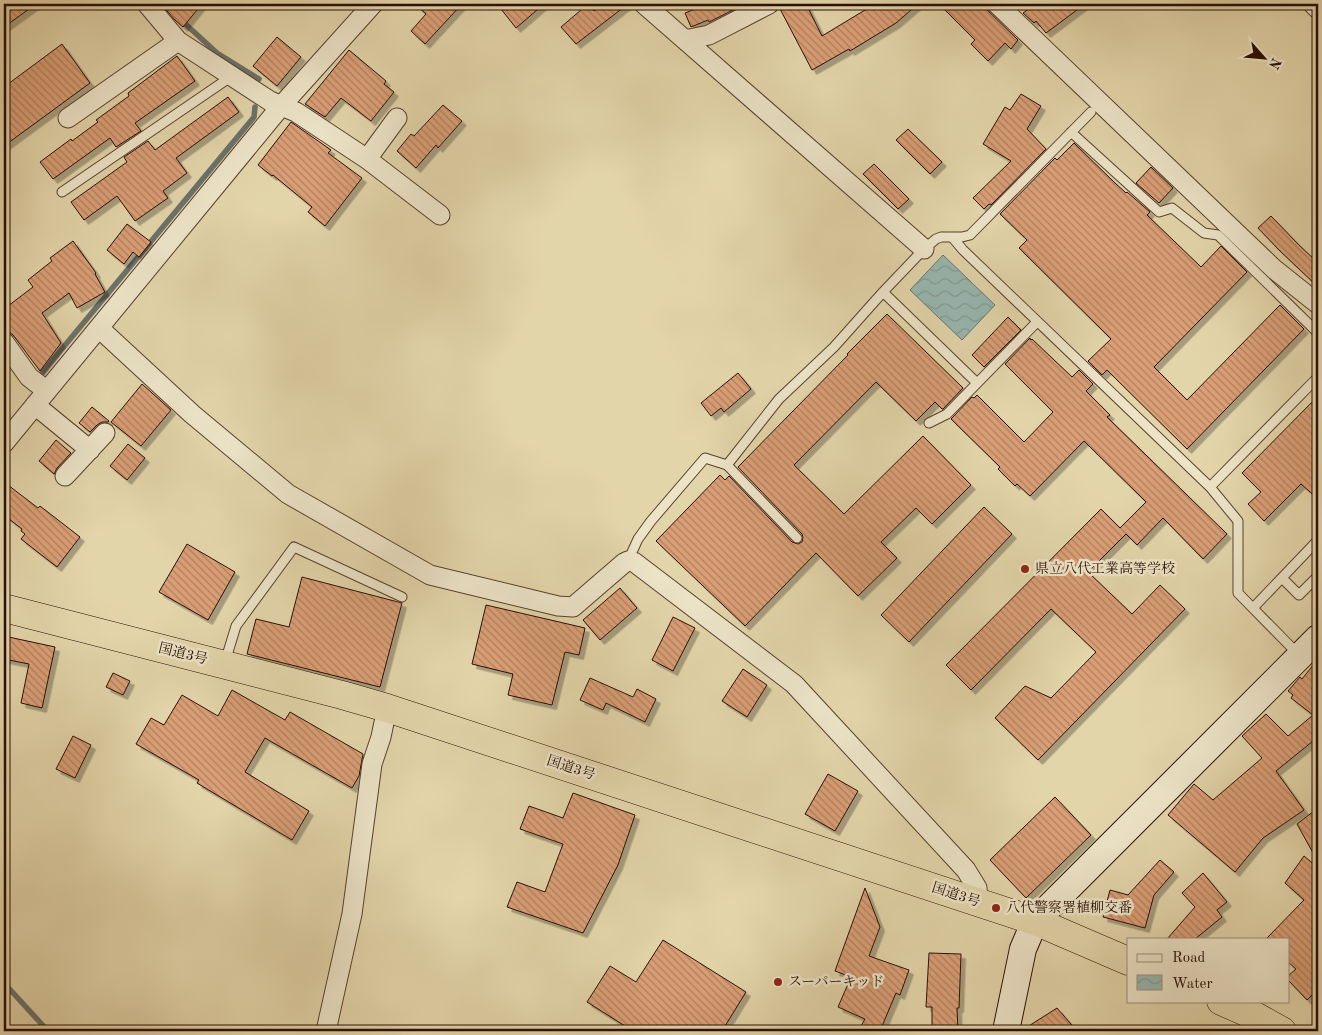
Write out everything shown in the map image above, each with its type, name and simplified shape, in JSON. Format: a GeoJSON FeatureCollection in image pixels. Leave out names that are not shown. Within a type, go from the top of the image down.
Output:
{"type":"FeatureCollection","features":[{"type":"Feature","properties":{"kind":"highway","name":"国道3号"},"geometry":{"type":"LineString","coordinates":[[4,608],[387,708],[1035,921],[1127,961]]}},
{"type":"Feature","properties":{"kind":"highway"},"geometry":{"type":"LineString","coordinates":[[1223,1002],[1282,1031]]}},
{"type":"Feature","properties":{"kind":"street"},"geometry":{"type":"LineString","coordinates":[[148,4],[178,41],[270,101],[296,112],[366,159],[440,215]]}},
{"type":"Feature","properties":{"kind":"street"},"geometry":{"type":"LineString","coordinates":[[4,443],[282,105],[373,4]]}},
{"type":"Feature","properties":{"kind":"street"},"geometry":{"type":"LineString","coordinates":[[644,4],[924,249]]}},
{"type":"Feature","properties":{"kind":"street"},"geometry":{"type":"LineString","coordinates":[[685,40],[710,34],[769,4]]}},
{"type":"Feature","properties":{"kind":"street"},"geometry":{"type":"LineString","coordinates":[[997,4],[1274,269],[1318,304]]}},
{"type":"Feature","properties":{"kind":"street"},"geometry":{"type":"LineString","coordinates":[[1313,4],[1318,9]]}},
{"type":"Feature","properties":{"kind":"street"},"geometry":{"type":"LineString","coordinates":[[68,118],[178,41]]}},
{"type":"Feature","properties":{"kind":"street"},"geometry":{"type":"LineString","coordinates":[[366,159],[397,118]]}},
{"type":"Feature","properties":{"kind":"street"},"geometry":{"type":"LineString","coordinates":[[98,328],[192,414],[288,494],[430,575],[558,606],[573,607],[624,563],[628,561],[634,562],[794,684],[966,870],[977,888],[978,903]]}},
{"type":"Feature","properties":{"kind":"street"},"geometry":{"type":"LineString","coordinates":[[4,342],[29,377],[47,390]]}},
{"type":"Feature","properties":{"kind":"street"},"geometry":{"type":"LineString","coordinates":[[34,405],[90,450]]}},
{"type":"Feature","properties":{"kind":"street"},"geometry":{"type":"LineString","coordinates":[[66,476],[105,433]]}},
{"type":"Feature","properties":{"kind":"street"},"geometry":{"type":"LineString","coordinates":[[1006,1031],[1023,949],[1035,921],[1309,647]]}},
{"type":"Feature","properties":{"kind":"street"},"geometry":{"type":"LineString","coordinates":[[326,1031],[352,914],[372,764],[381,737],[387,708]]}},
{"type":"Feature","properties":{"kind":"lane"},"geometry":{"type":"LineString","coordinates":[[62,192],[232,76]]}},
{"type":"Feature","properties":{"kind":"lane"},"geometry":{"type":"LineString","coordinates":[[727,465],[779,399],[834,347],[924,249],[936,239],[962,237],[970,234],[1091,112]]}},
{"type":"Feature","properties":{"kind":"lane"},"geometry":{"type":"LineString","coordinates":[[1071,132],[1158,212],[1172,208],[1204,233],[1218,236],[1318,333]]}},
{"type":"Feature","properties":{"kind":"lane"},"geometry":{"type":"LineString","coordinates":[[952,237],[1037,322],[1210,487],[1238,521],[1238,594],[1253,608],[1309,647]]}},
{"type":"Feature","properties":{"kind":"lane"},"geometry":{"type":"LineString","coordinates":[[883,292],[977,384]]}},
{"type":"Feature","properties":{"kind":"lane"},"geometry":{"type":"LineString","coordinates":[[930,423],[947,414],[1037,322]]}},
{"type":"Feature","properties":{"kind":"lane"},"geometry":{"type":"LineString","coordinates":[[1210,487],[1318,377]]}},
{"type":"Feature","properties":{"kind":"lane"},"geometry":{"type":"LineString","coordinates":[[628,561],[638,539],[651,521],[705,458],[727,465],[797,538]]}},
{"type":"Feature","properties":{"kind":"lane"},"geometry":{"type":"LineString","coordinates":[[1253,608],[1318,540]]}},
{"type":"Feature","properties":{"kind":"lane"},"geometry":{"type":"LineString","coordinates":[[224,664],[236,626],[294,547],[402,597]]}},
{"type":"Feature","properties":{"kind":"lane"},"geometry":{"type":"LineString","coordinates":[[1282,578],[1300,595],[1318,576]]}},
{"type":"Feature","properties":{"kind":"water"},"geometry":{"type":"Polygon","coordinates":[[[943,255],[995,305],[962,340],[910,290],[943,255]]]}},
{"type":"Feature","properties":{"kind":"building"},"geometry":{"type":"Polygon","coordinates":[[[4,4],[36,4],[4,27],[4,4]]]}},
{"type":"Feature","properties":{"kind":"building"},"geometry":{"type":"Polygon","coordinates":[[[161,4],[202,4],[183,27],[161,4]]]}},
{"type":"Feature","properties":{"kind":"building"},"geometry":{"type":"Polygon","coordinates":[[[415,4],[462,4],[425,44],[411,31],[426,14],[415,4]]]}},
{"type":"Feature","properties":{"kind":"building"},"geometry":{"type":"Polygon","coordinates":[[[497,4],[544,4],[516,28],[497,4]]]}},
{"type":"Feature","properties":{"kind":"building"},"geometry":{"type":"Polygon","coordinates":[[[588,4],[594,11],[604,4],[628,4],[576,44],[561,27],[588,4]]]}},
{"type":"Feature","properties":{"kind":"building"},"geometry":{"type":"Polygon","coordinates":[[[702,4],[745,4],[709,22],[708,20],[691,27],[685,13],[703,6],[702,4]]]}},
{"type":"Feature","properties":{"kind":"building"},"geometry":{"type":"Polygon","coordinates":[[[780,4],[806,4],[822,36],[875,4],[918,4],[896,23],[850,51],[849,49],[812,70],[779,7],[780,4]]]}},
{"type":"Feature","properties":{"kind":"building"},"geometry":{"type":"Polygon","coordinates":[[[939,4],[981,4],[1018,40],[1011,49],[1005,43],[988,61],[971,44],[975,40],[939,4]]]}},
{"type":"Feature","properties":{"kind":"building"},"geometry":{"type":"Polygon","coordinates":[[[1036,4],[1085,4],[1046,33],[1036,21],[1034,23],[1023,13],[1036,4]]]}},
{"type":"Feature","properties":{"kind":"building"},"geometry":{"type":"Polygon","coordinates":[[[277,37],[301,57],[277,86],[253,66],[277,37]]]}},
{"type":"Feature","properties":{"kind":"building"},"geometry":{"type":"Polygon","coordinates":[[[62,44],[90,83],[4,146],[4,87],[62,44]]]}},
{"type":"Feature","properties":{"kind":"building"},"geometry":{"type":"Polygon","coordinates":[[[349,50],[386,81],[384,84],[394,92],[371,121],[341,98],[325,117],[305,104],[349,50]]]}},
{"type":"Feature","properties":{"kind":"building"},"geometry":{"type":"Polygon","coordinates":[[[177,56],[195,81],[135,123],[141,131],[116,147],[110,138],[53,179],[40,162],[98,122],[96,120],[129,96],[128,93],[177,56]]]}},
{"type":"Feature","properties":{"kind":"building"},"geometry":{"type":"Polygon","coordinates":[[[1021,94],[1041,106],[1027,129],[1046,149],[991,205],[989,204],[984,209],[973,198],[1011,161],[983,144],[1005,107],[1010,110],[1021,94]]]}},
{"type":"Feature","properties":{"kind":"building"},"geometry":{"type":"Polygon","coordinates":[[[228,97],[239,112],[176,158],[187,173],[163,191],[168,198],[135,221],[117,196],[84,220],[71,202],[127,162],[124,157],[148,141],[155,150],[228,97]]]}},
{"type":"Feature","properties":{"kind":"building"},"geometry":{"type":"Polygon","coordinates":[[[443,105],[462,121],[438,148],[436,145],[416,168],[397,151],[411,134],[414,136],[443,105]]]}},
{"type":"Feature","properties":{"kind":"building"},"geometry":{"type":"Polygon","coordinates":[[[291,122],[331,150],[328,153],[362,178],[325,226],[308,212],[312,207],[258,165],[291,122]]]}},
{"type":"Feature","properties":{"kind":"building"},"geometry":{"type":"Polygon","coordinates":[[[908,129],[942,162],[930,174],[896,140],[908,129]]]}},
{"type":"Feature","properties":{"kind":"building"},"geometry":{"type":"Polygon","coordinates":[[[1074,143],[1126,193],[1150,212],[1147,215],[1201,267],[1221,246],[1247,272],[1154,367],[1187,400],[1280,305],[1304,329],[1187,449],[1107,370],[1102,375],[1088,361],[1111,339],[1019,248],[1027,240],[1000,214],[1055,158],[1057,160],[1074,143]]]}},
{"type":"Feature","properties":{"kind":"building"},"geometry":{"type":"Polygon","coordinates":[[[874,164],[909,199],[898,209],[863,174],[874,164]]]}},
{"type":"Feature","properties":{"kind":"building"},"geometry":{"type":"Polygon","coordinates":[[[1151,167],[1173,188],[1159,203],[1136,183],[1151,167]]]}},
{"type":"Feature","properties":{"kind":"building"},"geometry":{"type":"Polygon","coordinates":[[[1271,216],[1318,263],[1318,287],[1258,228],[1271,216]]]}},
{"type":"Feature","properties":{"kind":"building"},"geometry":{"type":"Polygon","coordinates":[[[127,224],[151,242],[139,257],[133,252],[124,264],[107,250],[127,224]]]}},
{"type":"Feature","properties":{"kind":"building"},"geometry":{"type":"Polygon","coordinates":[[[73,241],[96,273],[105,292],[77,308],[69,293],[42,313],[61,343],[40,371],[13,335],[4,331],[4,309],[33,287],[28,280],[52,261],[50,258],[73,241]]]}},
{"type":"Feature","properties":{"kind":"building"},"geometry":{"type":"Polygon","coordinates":[[[887,314],[963,388],[943,409],[935,402],[916,421],[876,382],[794,465],[844,514],[923,436],[971,485],[932,524],[916,508],[881,542],[897,558],[858,596],[816,553],[745,626],[656,541],[720,475],[725,480],[729,476],[792,542],[798,544],[802,542],[802,534],[738,467],[887,314]]]}},
{"type":"Feature","properties":{"kind":"building"},"geometry":{"type":"Polygon","coordinates":[[[1008,317],[1021,330],[984,367],[972,355],[1008,317]]]}},
{"type":"Feature","properties":{"kind":"building"},"geometry":{"type":"Polygon","coordinates":[[[1030,338],[1072,377],[1079,370],[1093,384],[1086,391],[1110,415],[1107,417],[1227,534],[1203,559],[1163,518],[1137,545],[1126,534],[1088,572],[1132,614],[1160,585],[1185,609],[1038,760],[995,718],[1025,686],[1051,698],[1096,652],[1051,609],[971,690],[946,665],[1101,509],[1120,528],[1146,502],[1084,441],[1030,496],[1017,484],[1015,486],[998,469],[1000,467],[951,419],[972,397],[974,398],[977,395],[1024,442],[1053,412],[1005,364],[1030,338]]]}},
{"type":"Feature","properties":{"kind":"building"},"geometry":{"type":"Polygon","coordinates":[[[738,373],[751,389],[724,412],[721,408],[711,416],[701,403],[738,373]]]}},
{"type":"Feature","properties":{"kind":"building"},"geometry":{"type":"Polygon","coordinates":[[[142,384],[171,410],[141,446],[111,422],[142,384]]]}},
{"type":"Feature","properties":{"kind":"building"},"geometry":{"type":"Polygon","coordinates":[[[1318,396],[1318,499],[1301,484],[1264,521],[1248,504],[1261,492],[1242,473],[1318,396]]]}},
{"type":"Feature","properties":{"kind":"building"},"geometry":{"type":"Polygon","coordinates":[[[92,407],[109,421],[102,422],[90,432],[79,423],[92,407]]]}},
{"type":"Feature","properties":{"kind":"building"},"geometry":{"type":"Polygon","coordinates":[[[56,440],[71,453],[54,474],[39,461],[56,440]]]}},
{"type":"Feature","properties":{"kind":"building"},"geometry":{"type":"Polygon","coordinates":[[[128,444],[145,458],[127,480],[110,466],[128,444]]]}},
{"type":"Feature","properties":{"kind":"building"},"geometry":{"type":"Polygon","coordinates":[[[4,482],[38,508],[40,506],[80,537],[57,567],[21,539],[25,534],[21,531],[22,529],[4,515],[4,482]]]}},
{"type":"Feature","properties":{"kind":"building"},"geometry":{"type":"Polygon","coordinates":[[[984,507],[1012,534],[909,642],[881,615],[984,507]]]}},
{"type":"Feature","properties":{"kind":"building"},"geometry":{"type":"Polygon","coordinates":[[[187,544],[235,572],[208,620],[159,592],[187,544]]]}},
{"type":"Feature","properties":{"kind":"building"},"geometry":{"type":"Polygon","coordinates":[[[302,577],[402,603],[380,687],[247,654],[256,619],[289,627],[302,577]]]}},
{"type":"Feature","properties":{"kind":"building"},"geometry":{"type":"Polygon","coordinates":[[[620,588],[637,608],[600,640],[583,620],[620,588]]]}},
{"type":"Feature","properties":{"kind":"building"},"geometry":{"type":"Polygon","coordinates":[[[486,605],[585,628],[579,655],[565,652],[552,705],[508,695],[513,674],[472,664],[486,605]]]}},
{"type":"Feature","properties":{"kind":"building"},"geometry":{"type":"Polygon","coordinates":[[[673,617],[695,628],[673,671],[652,660],[673,617]]]}},
{"type":"Feature","properties":{"kind":"building"},"geometry":{"type":"Polygon","coordinates":[[[4,636],[55,647],[42,708],[21,703],[29,664],[4,659],[4,636]]]}},
{"type":"Feature","properties":{"kind":"building"},"geometry":{"type":"Polygon","coordinates":[[[1318,659],[1318,737],[1276,771],[1304,810],[1263,838],[1235,872],[1168,815],[1194,784],[1213,800],[1262,758],[1242,736],[1266,714],[1288,736],[1313,715],[1291,698],[1293,695],[1288,691],[1300,677],[1302,679],[1318,659]]]}},
{"type":"Feature","properties":{"kind":"building"},"geometry":{"type":"Polygon","coordinates":[[[743,669],[767,685],[747,717],[722,701],[743,669]]]}},
{"type":"Feature","properties":{"kind":"building"},"geometry":{"type":"Polygon","coordinates":[[[113,673],[130,681],[123,695],[106,687],[113,673]]]}},
{"type":"Feature","properties":{"kind":"building"},"geometry":{"type":"Polygon","coordinates":[[[590,678],[633,697],[637,689],[656,699],[645,722],[606,703],[603,710],[580,700],[590,678]]]}},
{"type":"Feature","properties":{"kind":"building"},"geometry":{"type":"Polygon","coordinates":[[[232,690],[285,720],[290,712],[363,754],[359,776],[352,788],[265,738],[245,772],[309,811],[292,840],[197,783],[199,780],[136,744],[151,718],[164,725],[182,695],[218,716],[232,690]]]}},
{"type":"Feature","properties":{"kind":"building"},"geometry":{"type":"Polygon","coordinates":[[[73,736],[91,745],[75,778],[56,769],[73,736]]]}},
{"type":"Feature","properties":{"kind":"building"},"geometry":{"type":"Polygon","coordinates":[[[828,774],[858,791],[835,831],[805,814],[828,774]]]}},
{"type":"Feature","properties":{"kind":"building"},"geometry":{"type":"Polygon","coordinates":[[[573,793],[635,815],[618,865],[583,933],[507,907],[517,882],[545,892],[563,844],[520,829],[529,806],[563,818],[573,793]]]}},
{"type":"Feature","properties":{"kind":"building"},"geometry":{"type":"Polygon","coordinates":[[[1055,797],[1091,835],[1026,898],[990,860],[1055,797]]]}},
{"type":"Feature","properties":{"kind":"building"},"geometry":{"type":"Polygon","coordinates":[[[1318,808],[1318,862],[1297,824],[1318,808]]]}},
{"type":"Feature","properties":{"kind":"building"},"geometry":{"type":"Polygon","coordinates":[[[1304,856],[1318,868],[1318,989],[1307,1000],[1290,982],[1290,974],[1296,969],[1290,964],[1290,938],[1267,938],[1304,900],[1285,883],[1304,856]]]}},
{"type":"Feature","properties":{"kind":"building"},"geometry":{"type":"Polygon","coordinates":[[[1160,860],[1174,872],[1154,895],[1145,928],[1103,917],[1110,890],[1128,895],[1160,860]]]}},
{"type":"Feature","properties":{"kind":"building"},"geometry":{"type":"Polygon","coordinates":[[[1203,873],[1227,902],[1217,910],[1222,917],[1196,938],[1168,938],[1195,907],[1182,893],[1203,873]]]}},
{"type":"Feature","properties":{"kind":"building"},"geometry":{"type":"Polygon","coordinates":[[[865,888],[880,927],[869,956],[909,970],[900,995],[896,993],[880,1031],[858,1031],[865,1019],[838,1007],[851,977],[835,971],[865,888]]]}},
{"type":"Feature","properties":{"kind":"building"},"geometry":{"type":"Polygon","coordinates":[[[663,940],[746,992],[722,1031],[633,1031],[587,1002],[610,966],[636,982],[663,940]]]}},
{"type":"Feature","properties":{"kind":"building"},"geometry":{"type":"Polygon","coordinates":[[[929,953],[961,954],[959,1008],[957,1008],[958,1031],[932,1031],[932,1007],[926,1007],[929,953]]]}},
{"type":"Feature","properties":{"kind":"building"},"geometry":{"type":"Polygon","coordinates":[[[1057,1008],[1077,1031],[1021,1031],[1057,1008]]]}},
{"type":"Feature","properties":{"kind":"waterway"},"geometry":{"type":"LineString","coordinates":[[181,20],[217,53],[259,79]]}},
{"type":"Feature","properties":{"kind":"waterway"},"geometry":{"type":"LineString","coordinates":[[42,373],[254,117],[255,107]]}},
{"type":"Feature","properties":{"kind":"waterway"},"geometry":{"type":"LineString","coordinates":[[4,983],[48,1031]]}},
{"type":"Feature","properties":{"kind":"place","name":"県立八代工業高等学校"},"geometry":{"type":"Point","coordinates":[1025,569]}},
{"type":"Feature","properties":{"kind":"place","name":"八代警察署植柳交番"},"geometry":{"type":"Point","coordinates":[996,908]}},
{"type":"Feature","properties":{"kind":"place","name":"スーパーキッド"},"geometry":{"type":"Point","coordinates":[778,982]}}]}
